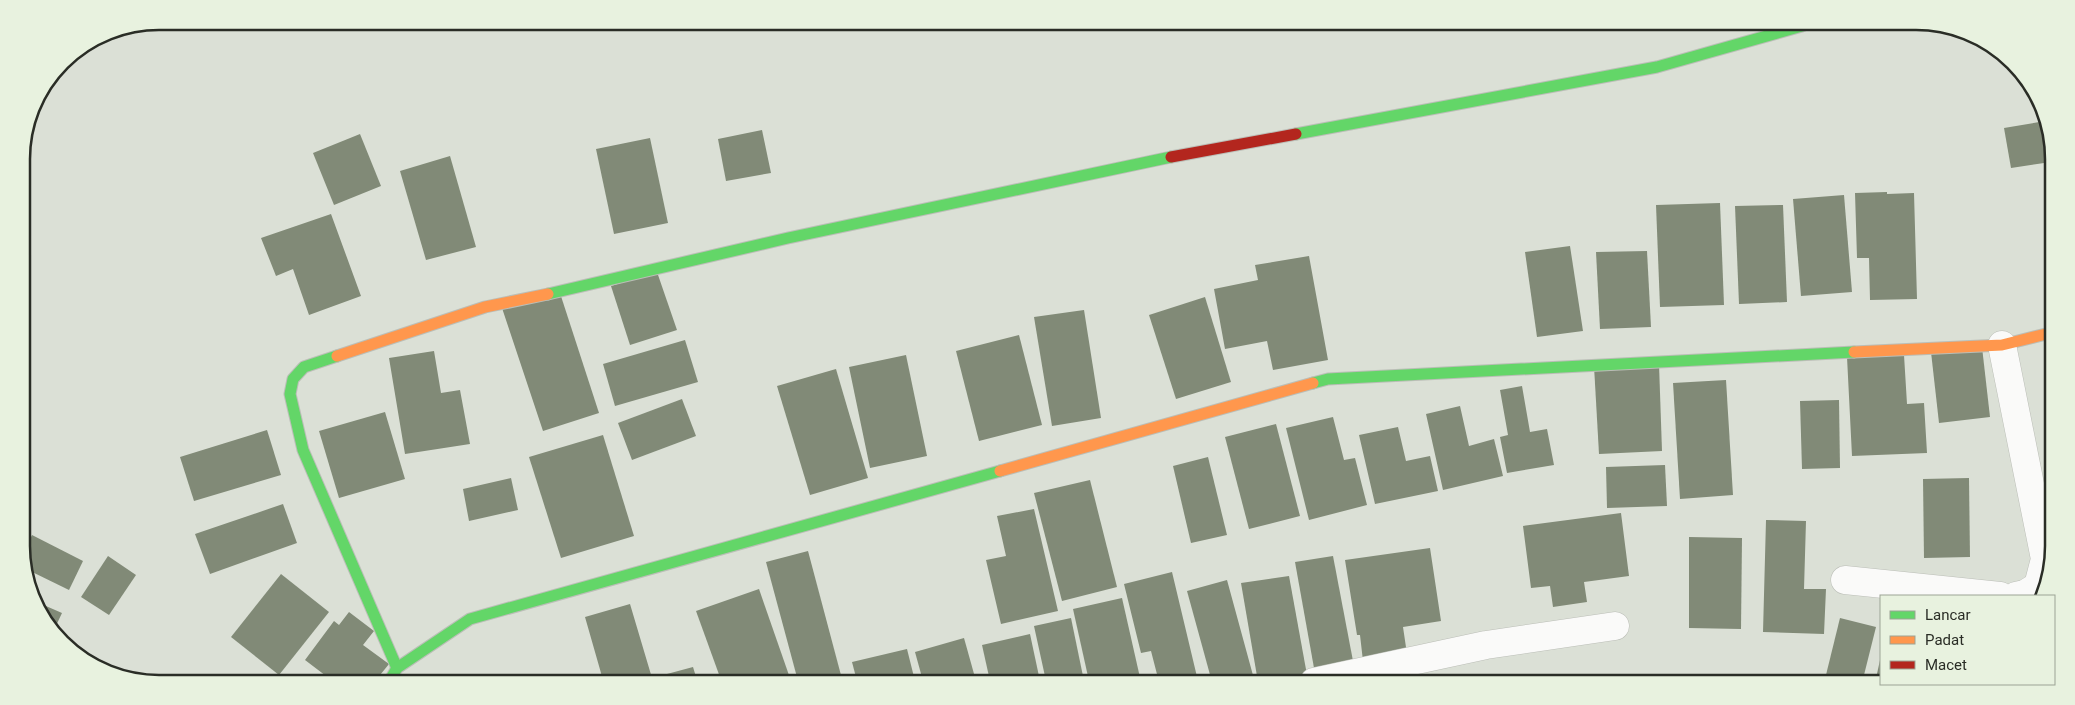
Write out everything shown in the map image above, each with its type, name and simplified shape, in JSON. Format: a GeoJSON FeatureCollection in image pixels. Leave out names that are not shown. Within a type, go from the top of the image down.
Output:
{"type":"FeatureCollection","features":[{"type":"Feature","properties":{"kind":"street"},"geometry":{"type":"LineString","coordinates":[[397,668],[303,450],[290,394],[293,379],[304,367],[485,307],[598,283],[798,236],[1123,166],[1657,67],[1788,30]]}},
{"type":"Feature","properties":{"kind":"street"},"geometry":{"type":"LineString","coordinates":[[393,675],[397,668],[470,620],[1328,379],[2002,344],[2045,334]]}},
{"type":"Feature","properties":{"kind":"street"},"geometry":{"type":"LineString","coordinates":[[2002,344],[2044,556]]}},
{"type":"Feature","properties":{"kind":"street"},"geometry":{"type":"LineString","coordinates":[[2020,595],[2038,586],[2044,563]]}},
{"type":"Feature","properties":{"kind":"street"},"geometry":{"type":"LineString","coordinates":[[1845,580],[1990,595]]}},
{"type":"Feature","properties":{"kind":"street"},"geometry":{"type":"LineString","coordinates":[[1347,675],[1486,645],[1615,626]]}},
{"type":"Feature","properties":{"kind":"building"},"geometry":{"type":"Polygon","coordinates":[[[2039,122],[2043,134],[2045,163],[2011,168],[2004,128],[2039,122]]]}},
{"type":"Feature","properties":{"kind":"building"},"geometry":{"type":"Polygon","coordinates":[[[762,130],[771,173],[726,181],[718,139],[762,130]]]}},
{"type":"Feature","properties":{"kind":"building"},"geometry":{"type":"Polygon","coordinates":[[[360,134],[381,186],[334,205],[313,153],[360,134]]]}},
{"type":"Feature","properties":{"kind":"building"},"geometry":{"type":"Polygon","coordinates":[[[650,138],[668,223],[614,234],[596,149],[650,138]]]}},
{"type":"Feature","properties":{"kind":"building"},"geometry":{"type":"Polygon","coordinates":[[[450,156],[476,247],[426,260],[400,171],[450,156]]]}},
{"type":"Feature","properties":{"kind":"building"},"geometry":{"type":"Polygon","coordinates":[[[1887,192],[1887,194],[1914,193],[1917,299],[1870,300],[1869,258],[1857,258],[1855,193],[1887,192]]]}},
{"type":"Feature","properties":{"kind":"building"},"geometry":{"type":"Polygon","coordinates":[[[1844,195],[1852,292],[1801,296],[1793,199],[1844,195]]]}},
{"type":"Feature","properties":{"kind":"building"},"geometry":{"type":"Polygon","coordinates":[[[1720,203],[1724,305],[1660,307],[1656,205],[1720,203]]]}},
{"type":"Feature","properties":{"kind":"building"},"geometry":{"type":"Polygon","coordinates":[[[1783,205],[1787,302],[1739,304],[1735,206],[1783,205]]]}},
{"type":"Feature","properties":{"kind":"building"},"geometry":{"type":"Polygon","coordinates":[[[331,214],[361,296],[309,315],[293,269],[276,276],[261,238],[331,214]]]}},
{"type":"Feature","properties":{"kind":"building"},"geometry":{"type":"Polygon","coordinates":[[[1570,246],[1583,331],[1537,337],[1525,252],[1570,246]]]}},
{"type":"Feature","properties":{"kind":"building"},"geometry":{"type":"Polygon","coordinates":[[[1647,251],[1651,327],[1600,329],[1596,252],[1647,251]]]}},
{"type":"Feature","properties":{"kind":"building"},"geometry":{"type":"Polygon","coordinates":[[[1309,256],[1328,360],[1273,370],[1267,341],[1225,349],[1214,289],[1258,280],[1255,265],[1309,256]]]}},
{"type":"Feature","properties":{"kind":"building"},"geometry":{"type":"Polygon","coordinates":[[[657,272],[677,330],[630,345],[611,286],[657,272]]]}},
{"type":"Feature","properties":{"kind":"building"},"geometry":{"type":"Polygon","coordinates":[[[559,290],[599,413],[543,431],[502,308],[559,290]]]}},
{"type":"Feature","properties":{"kind":"building"},"geometry":{"type":"Polygon","coordinates":[[[1205,297],[1231,382],[1176,399],[1149,315],[1205,297]]]}},
{"type":"Feature","properties":{"kind":"building"},"geometry":{"type":"Polygon","coordinates":[[[1084,310],[1101,418],[1052,426],[1034,317],[1084,310]]]}},
{"type":"Feature","properties":{"kind":"building"},"geometry":{"type":"Polygon","coordinates":[[[1019,335],[1042,425],[979,441],[956,351],[1019,335]]]}},
{"type":"Feature","properties":{"kind":"building"},"geometry":{"type":"Polygon","coordinates":[[[685,340],[698,382],[615,406],[603,364],[685,340]]]}},
{"type":"Feature","properties":{"kind":"building"},"geometry":{"type":"Polygon","coordinates":[[[1982,347],[1990,417],[1939,423],[1931,352],[1982,347]]]}},
{"type":"Feature","properties":{"kind":"building"},"geometry":{"type":"Polygon","coordinates":[[[434,351],[441,393],[460,390],[470,444],[405,454],[389,358],[434,351]]]}},
{"type":"Feature","properties":{"kind":"building"},"geometry":{"type":"Polygon","coordinates":[[[906,355],[927,456],[870,468],[849,367],[906,355]]]}},
{"type":"Feature","properties":{"kind":"building"},"geometry":{"type":"Polygon","coordinates":[[[1904,355],[1907,404],[1924,403],[1927,453],[1852,456],[1847,357],[1904,355]]]}},
{"type":"Feature","properties":{"kind":"building"},"geometry":{"type":"Polygon","coordinates":[[[1659,364],[1662,451],[1599,454],[1594,366],[1659,364]]]}},
{"type":"Feature","properties":{"kind":"building"},"geometry":{"type":"Polygon","coordinates":[[[836,369],[868,478],[810,495],[777,386],[836,369]]]}},
{"type":"Feature","properties":{"kind":"building"},"geometry":{"type":"Polygon","coordinates":[[[1726,380],[1733,495],[1680,499],[1673,383],[1726,380]]]}},
{"type":"Feature","properties":{"kind":"building"},"geometry":{"type":"Polygon","coordinates":[[[1522,386],[1530,432],[1547,429],[1554,465],[1507,473],[1500,437],[1508,435],[1500,390],[1522,386]]]}},
{"type":"Feature","properties":{"kind":"building"},"geometry":{"type":"Polygon","coordinates":[[[682,399],[696,436],[632,460],[618,423],[682,399]]]}},
{"type":"Feature","properties":{"kind":"building"},"geometry":{"type":"Polygon","coordinates":[[[1839,400],[1840,468],[1802,469],[1800,401],[1839,400]]]}},
{"type":"Feature","properties":{"kind":"building"},"geometry":{"type":"Polygon","coordinates":[[[1460,406],[1469,446],[1494,439],[1503,476],[1443,490],[1426,414],[1460,406]]]}},
{"type":"Feature","properties":{"kind":"building"},"geometry":{"type":"Polygon","coordinates":[[[385,412],[405,479],[339,498],[319,431],[385,412]]]}},
{"type":"Feature","properties":{"kind":"building"},"geometry":{"type":"Polygon","coordinates":[[[1333,417],[1344,460],[1355,458],[1367,505],[1309,520],[1286,428],[1333,417]]]}},
{"type":"Feature","properties":{"kind":"building"},"geometry":{"type":"Polygon","coordinates":[[[1276,424],[1300,516],[1249,529],[1225,437],[1276,424]]]}},
{"type":"Feature","properties":{"kind":"building"},"geometry":{"type":"Polygon","coordinates":[[[1398,427],[1406,461],[1430,456],[1438,491],[1375,504],[1359,435],[1398,427]]]}},
{"type":"Feature","properties":{"kind":"building"},"geometry":{"type":"Polygon","coordinates":[[[267,430],[281,475],[194,501],[180,457],[267,430]]]}},
{"type":"Feature","properties":{"kind":"building"},"geometry":{"type":"Polygon","coordinates":[[[603,435],[634,536],[561,558],[529,457],[603,435]]]}},
{"type":"Feature","properties":{"kind":"building"},"geometry":{"type":"Polygon","coordinates":[[[1208,457],[1227,535],[1191,543],[1173,466],[1208,457]]]}},
{"type":"Feature","properties":{"kind":"building"},"geometry":{"type":"Polygon","coordinates":[[[1665,465],[1667,506],[1607,508],[1606,467],[1665,465]]]}},
{"type":"Feature","properties":{"kind":"building"},"geometry":{"type":"Polygon","coordinates":[[[511,478],[518,510],[469,521],[463,489],[511,478]]]}},
{"type":"Feature","properties":{"kind":"building"},"geometry":{"type":"Polygon","coordinates":[[[1969,478],[1970,557],[1924,558],[1923,479],[1969,478]]]}},
{"type":"Feature","properties":{"kind":"building"},"geometry":{"type":"Polygon","coordinates":[[[1090,480],[1117,587],[1062,601],[1034,493],[1090,480]]]}},
{"type":"Feature","properties":{"kind":"building"},"geometry":{"type":"Polygon","coordinates":[[[283,504],[297,543],[210,574],[195,534],[283,504]]]}},
{"type":"Feature","properties":{"kind":"building"},"geometry":{"type":"Polygon","coordinates":[[[1034,509],[1058,611],[1001,624],[986,560],[1006,556],[997,516],[1034,509]]]}},
{"type":"Feature","properties":{"kind":"building"},"geometry":{"type":"Polygon","coordinates":[[[1621,513],[1629,576],[1584,582],[1587,602],[1553,607],[1550,586],[1531,588],[1523,526],[1621,513]]]}},
{"type":"Feature","properties":{"kind":"building"},"geometry":{"type":"Polygon","coordinates":[[[1766,520],[1806,521],[1804,589],[1826,589],[1824,634],[1763,632],[1766,520]]]}},
{"type":"Feature","properties":{"kind":"building"},"geometry":{"type":"Polygon","coordinates":[[[32,535],[83,561],[69,590],[32,572],[30,539],[32,535]]]}},
{"type":"Feature","properties":{"kind":"building"},"geometry":{"type":"Polygon","coordinates":[[[1689,537],[1742,538],[1741,629],[1689,628],[1689,537]]]}},
{"type":"Feature","properties":{"kind":"building"},"geometry":{"type":"Polygon","coordinates":[[[1430,548],[1441,621],[1403,627],[1407,654],[1363,661],[1360,635],[1357,635],[1345,560],[1430,548]]]}},
{"type":"Feature","properties":{"kind":"building"},"geometry":{"type":"Polygon","coordinates":[[[808,551],[841,675],[796,675],[766,562],[808,551]]]}},
{"type":"Feature","properties":{"kind":"building"},"geometry":{"type":"Polygon","coordinates":[[[108,556],[136,575],[109,615],[81,597],[108,556]]]}},
{"type":"Feature","properties":{"kind":"building"},"geometry":{"type":"Polygon","coordinates":[[[1333,556],[1353,661],[1314,668],[1295,562],[1333,556]]]}},
{"type":"Feature","properties":{"kind":"building"},"geometry":{"type":"Polygon","coordinates":[[[1172,572],[1197,675],[1157,675],[1151,651],[1141,653],[1124,584],[1172,572]]]}},
{"type":"Feature","properties":{"kind":"building"},"geometry":{"type":"Polygon","coordinates":[[[281,574],[329,612],[279,675],[231,637],[281,574]]]}},
{"type":"Feature","properties":{"kind":"building"},"geometry":{"type":"Polygon","coordinates":[[[1289,576],[1307,675],[1257,675],[1241,583],[1289,576]]]}},
{"type":"Feature","properties":{"kind":"building"},"geometry":{"type":"Polygon","coordinates":[[[1227,580],[1253,675],[1210,675],[1187,591],[1227,580]]]}},
{"type":"Feature","properties":{"kind":"building"},"geometry":{"type":"Polygon","coordinates":[[[759,589],[789,675],[719,675],[696,611],[759,589]]]}},
{"type":"Feature","properties":{"kind":"building"},"geometry":{"type":"Polygon","coordinates":[[[1122,598],[1139,675],[1088,675],[1073,609],[1122,598]]]}},
{"type":"Feature","properties":{"kind":"building"},"geometry":{"type":"Polygon","coordinates":[[[630,604],[651,675],[602,675],[585,617],[630,604]]]}},
{"type":"Feature","properties":{"kind":"building"},"geometry":{"type":"Polygon","coordinates":[[[44,605],[62,613],[57,624],[44,605]]]}},
{"type":"Feature","properties":{"kind":"building"},"geometry":{"type":"Polygon","coordinates":[[[349,612],[374,631],[363,645],[389,664],[380,675],[325,675],[305,660],[334,621],[339,625],[349,612]]]}},
{"type":"Feature","properties":{"kind":"building"},"geometry":{"type":"Polygon","coordinates":[[[1071,618],[1083,675],[1045,675],[1034,626],[1071,618]]]}},
{"type":"Feature","properties":{"kind":"building"},"geometry":{"type":"Polygon","coordinates":[[[1840,618],[1876,627],[1864,675],[1826,675],[1840,618]]]}},
{"type":"Feature","properties":{"kind":"building"},"geometry":{"type":"Polygon","coordinates":[[[1030,634],[1039,675],[989,675],[982,645],[1030,634]]]}},
{"type":"Feature","properties":{"kind":"building"},"geometry":{"type":"Polygon","coordinates":[[[964,638],[974,675],[921,675],[915,652],[964,638]]]}},
{"type":"Feature","properties":{"kind":"building"},"geometry":{"type":"Polygon","coordinates":[[[907,649],[914,675],[855,675],[852,662],[907,649]]]}},
{"type":"Feature","properties":{"kind":"building"},"geometry":{"type":"Polygon","coordinates":[[[1880,660],[1880,675],[1877,675],[1880,660]]]}},
{"type":"Feature","properties":{"kind":"building"},"geometry":{"type":"Polygon","coordinates":[[[693,667],[695,675],[663,675],[693,667]]]}},
{"type":"Feature","properties":{"kind":"traffic: fast"},"geometry":{"type":"LineString","coordinates":[[1296,134],[1657,67],[1788,30]]}},
{"type":"Feature","properties":{"kind":"traffic: fast"},"geometry":{"type":"LineString","coordinates":[[548,294],[788,238],[1171,157]]}},
{"type":"Feature","properties":{"kind":"traffic: fast"},"geometry":{"type":"LineString","coordinates":[[1313,383],[1328,379],[1854,352]]}},
{"type":"Feature","properties":{"kind":"traffic: fast"},"geometry":{"type":"LineString","coordinates":[[337,356],[304,367],[293,379],[290,394],[303,450],[397,668]]}},
{"type":"Feature","properties":{"kind":"traffic: fast"},"geometry":{"type":"LineString","coordinates":[[393,675],[397,668],[470,619],[1000,471]]}},
{"type":"Feature","properties":{"kind":"traffic: slow"},"geometry":{"type":"LineString","coordinates":[[337,356],[485,307],[548,294]]}},
{"type":"Feature","properties":{"kind":"traffic: slow"},"geometry":{"type":"LineString","coordinates":[[1854,352],[2002,345],[2045,334]]}},
{"type":"Feature","properties":{"kind":"traffic: slow"},"geometry":{"type":"LineString","coordinates":[[1000,471],[1313,383]]}},
{"type":"Feature","properties":{"kind":"traffic: jam"},"geometry":{"type":"LineString","coordinates":[[1171,157],[1296,134]]}}]}
